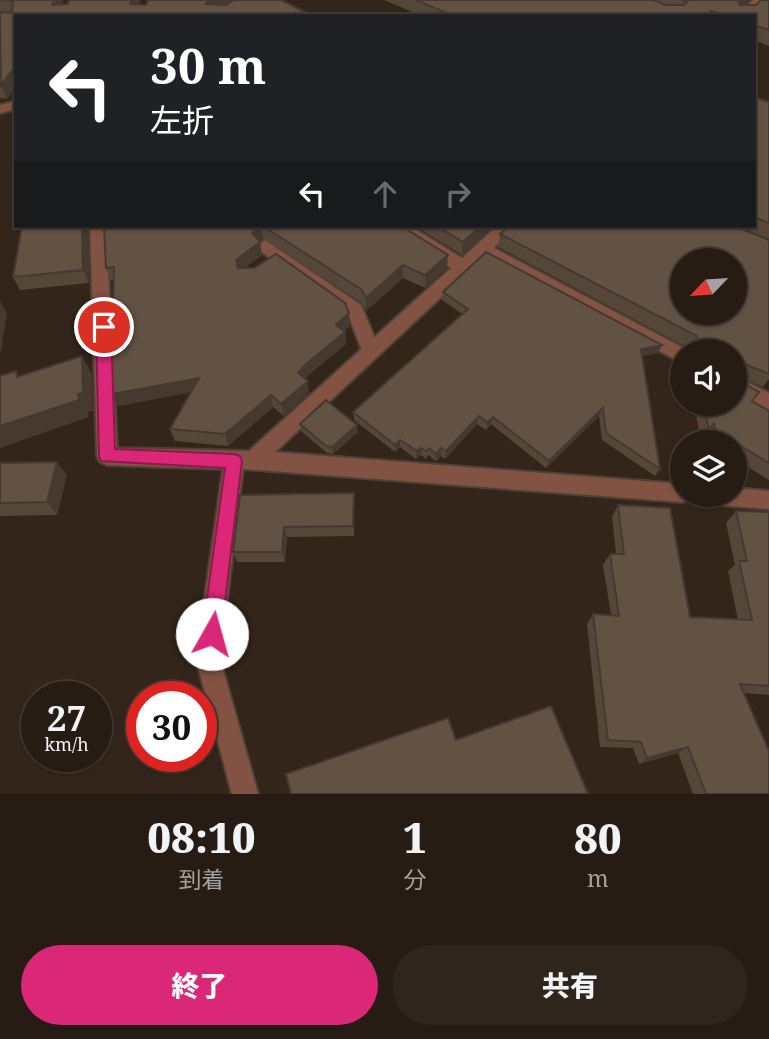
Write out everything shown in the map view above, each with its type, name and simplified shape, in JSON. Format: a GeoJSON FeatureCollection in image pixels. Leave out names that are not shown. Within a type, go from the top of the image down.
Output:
{"type":"FeatureCollection","features":[{"type":"Feature","properties":{"kind":"street"},"geometry":{"type":"LineString","coordinates":[[744,14],[761,0]]}},
{"type":"Feature","properties":{"kind":"street"},"geometry":{"type":"LineString","coordinates":[[98,228],[107,456],[244,460],[670,492]]}},
{"type":"Feature","properties":{"kind":"street"},"geometry":{"type":"LineString","coordinates":[[401,228],[463,267]]}},
{"type":"Feature","properties":{"kind":"street"},"geometry":{"type":"LineString","coordinates":[[245,794],[208,659],[244,460],[371,351],[505,228]]}},
{"type":"Feature","properties":{"kind":"street"},"geometry":{"type":"LineString","coordinates":[[483,249],[670,349]]}},
{"type":"Feature","properties":{"kind":"street"},"geometry":{"type":"LineString","coordinates":[[259,268],[271,251],[355,310],[371,351]]}},
{"type":"Feature","properties":{"kind":"street"},"geometry":{"type":"LineString","coordinates":[[747,390],[769,402]]}},
{"type":"Feature","properties":{"kind":"street"},"geometry":{"type":"LineString","coordinates":[[747,498],[769,500]]}},
{"type":"Feature","properties":{"kind":"building"},"geometry":{"type":"Polygon","coordinates":[[[0,0],[54,0],[52,5],[68,4],[69,0],[132,0],[130,4],[146,5],[148,0],[208,0],[206,4],[226,5],[234,0],[281,0],[309,14],[14,14],[14,68],[1,85],[0,12],[12,13],[13,1],[0,0]]]}},
{"type":"Feature","properties":{"kind":"building"},"geometry":{"type":"Polygon","coordinates":[[[416,0],[653,0],[665,5],[684,5],[687,2],[682,0],[739,0],[740,5],[756,5],[761,0],[769,0],[769,30],[756,26],[756,14],[720,14],[711,11],[708,14],[449,14],[416,0]]]}},
{"type":"Feature","properties":{"kind":"building"},"geometry":{"type":"Polygon","coordinates":[[[756,98],[769,102],[769,223],[756,218],[756,98]]]}},
{"type":"Feature","properties":{"kind":"building"},"geometry":{"type":"Polygon","coordinates":[[[22,228],[82,228],[83,270],[13,277],[22,228]]]}},
{"type":"Feature","properties":{"kind":"building"},"geometry":{"type":"Polygon","coordinates":[[[104,228],[258,228],[252,233],[260,242],[236,260],[238,268],[254,268],[276,254],[345,303],[349,313],[336,325],[345,332],[298,373],[308,381],[281,404],[271,395],[225,434],[170,429],[199,378],[112,394],[110,354],[114,267],[106,268],[104,228]]]}},
{"type":"Feature","properties":{"kind":"building"},"geometry":{"type":"Polygon","coordinates":[[[266,228],[404,228],[448,255],[425,275],[403,265],[366,298],[362,290],[266,228]]]}},
{"type":"Feature","properties":{"kind":"building"},"geometry":{"type":"Polygon","coordinates":[[[440,228],[479,228],[463,242],[440,228]]]}},
{"type":"Feature","properties":{"kind":"building"},"geometry":{"type":"Polygon","coordinates":[[[507,228],[739,228],[769,240],[769,374],[747,365],[747,339],[698,339],[697,336],[678,326],[747,326],[747,248],[670,248],[670,322],[500,234],[507,228]]]}},
{"type":"Feature","properties":{"kind":"building"},"geometry":{"type":"Polygon","coordinates":[[[486,252],[662,345],[641,349],[660,469],[606,433],[603,408],[549,461],[493,417],[487,422],[479,416],[446,451],[441,448],[436,454],[429,448],[426,451],[421,448],[417,451],[400,440],[395,445],[353,412],[468,309],[443,292],[486,252]]]}},
{"type":"Feature","properties":{"kind":"building"},"geometry":{"type":"Polygon","coordinates":[[[82,356],[83,393],[78,394],[79,400],[0,426],[0,376],[16,371],[17,377],[82,356]]]}},
{"type":"Feature","properties":{"kind":"building"},"geometry":{"type":"Polygon","coordinates":[[[747,385],[759,392],[752,401],[769,411],[769,463],[747,450],[747,430],[716,430],[714,423],[709,430],[706,416],[747,416],[747,385]]]}},
{"type":"Feature","properties":{"kind":"building"},"geometry":{"type":"Polygon","coordinates":[[[326,400],[357,425],[332,447],[326,446],[300,424],[326,400]]]}},
{"type":"Feature","properties":{"kind":"building"},"geometry":{"type":"Polygon","coordinates":[[[57,462],[47,502],[0,503],[0,463],[57,462]]]}},
{"type":"Feature","properties":{"kind":"building"},"geometry":{"type":"Polygon","coordinates":[[[354,493],[353,526],[284,527],[282,552],[233,552],[240,495],[354,493]]]}},
{"type":"Feature","properties":{"kind":"building"},"geometry":{"type":"Polygon","coordinates":[[[618,505],[670,508],[690,617],[752,620],[739,561],[747,561],[736,511],[769,512],[769,686],[740,684],[769,751],[769,794],[706,794],[688,747],[647,758],[641,742],[608,740],[593,614],[619,616],[610,554],[624,554],[618,505]]]}},
{"type":"Feature","properties":{"kind":"building"},"geometry":{"type":"Polygon","coordinates":[[[551,706],[588,794],[291,794],[286,774],[448,718],[456,740],[551,706]]]}},
{"type":"Feature","properties":{"kind":"route"},"geometry":{"type":"LineString","coordinates":[[104,327],[107,456],[234,461],[212,634]]}}]}
